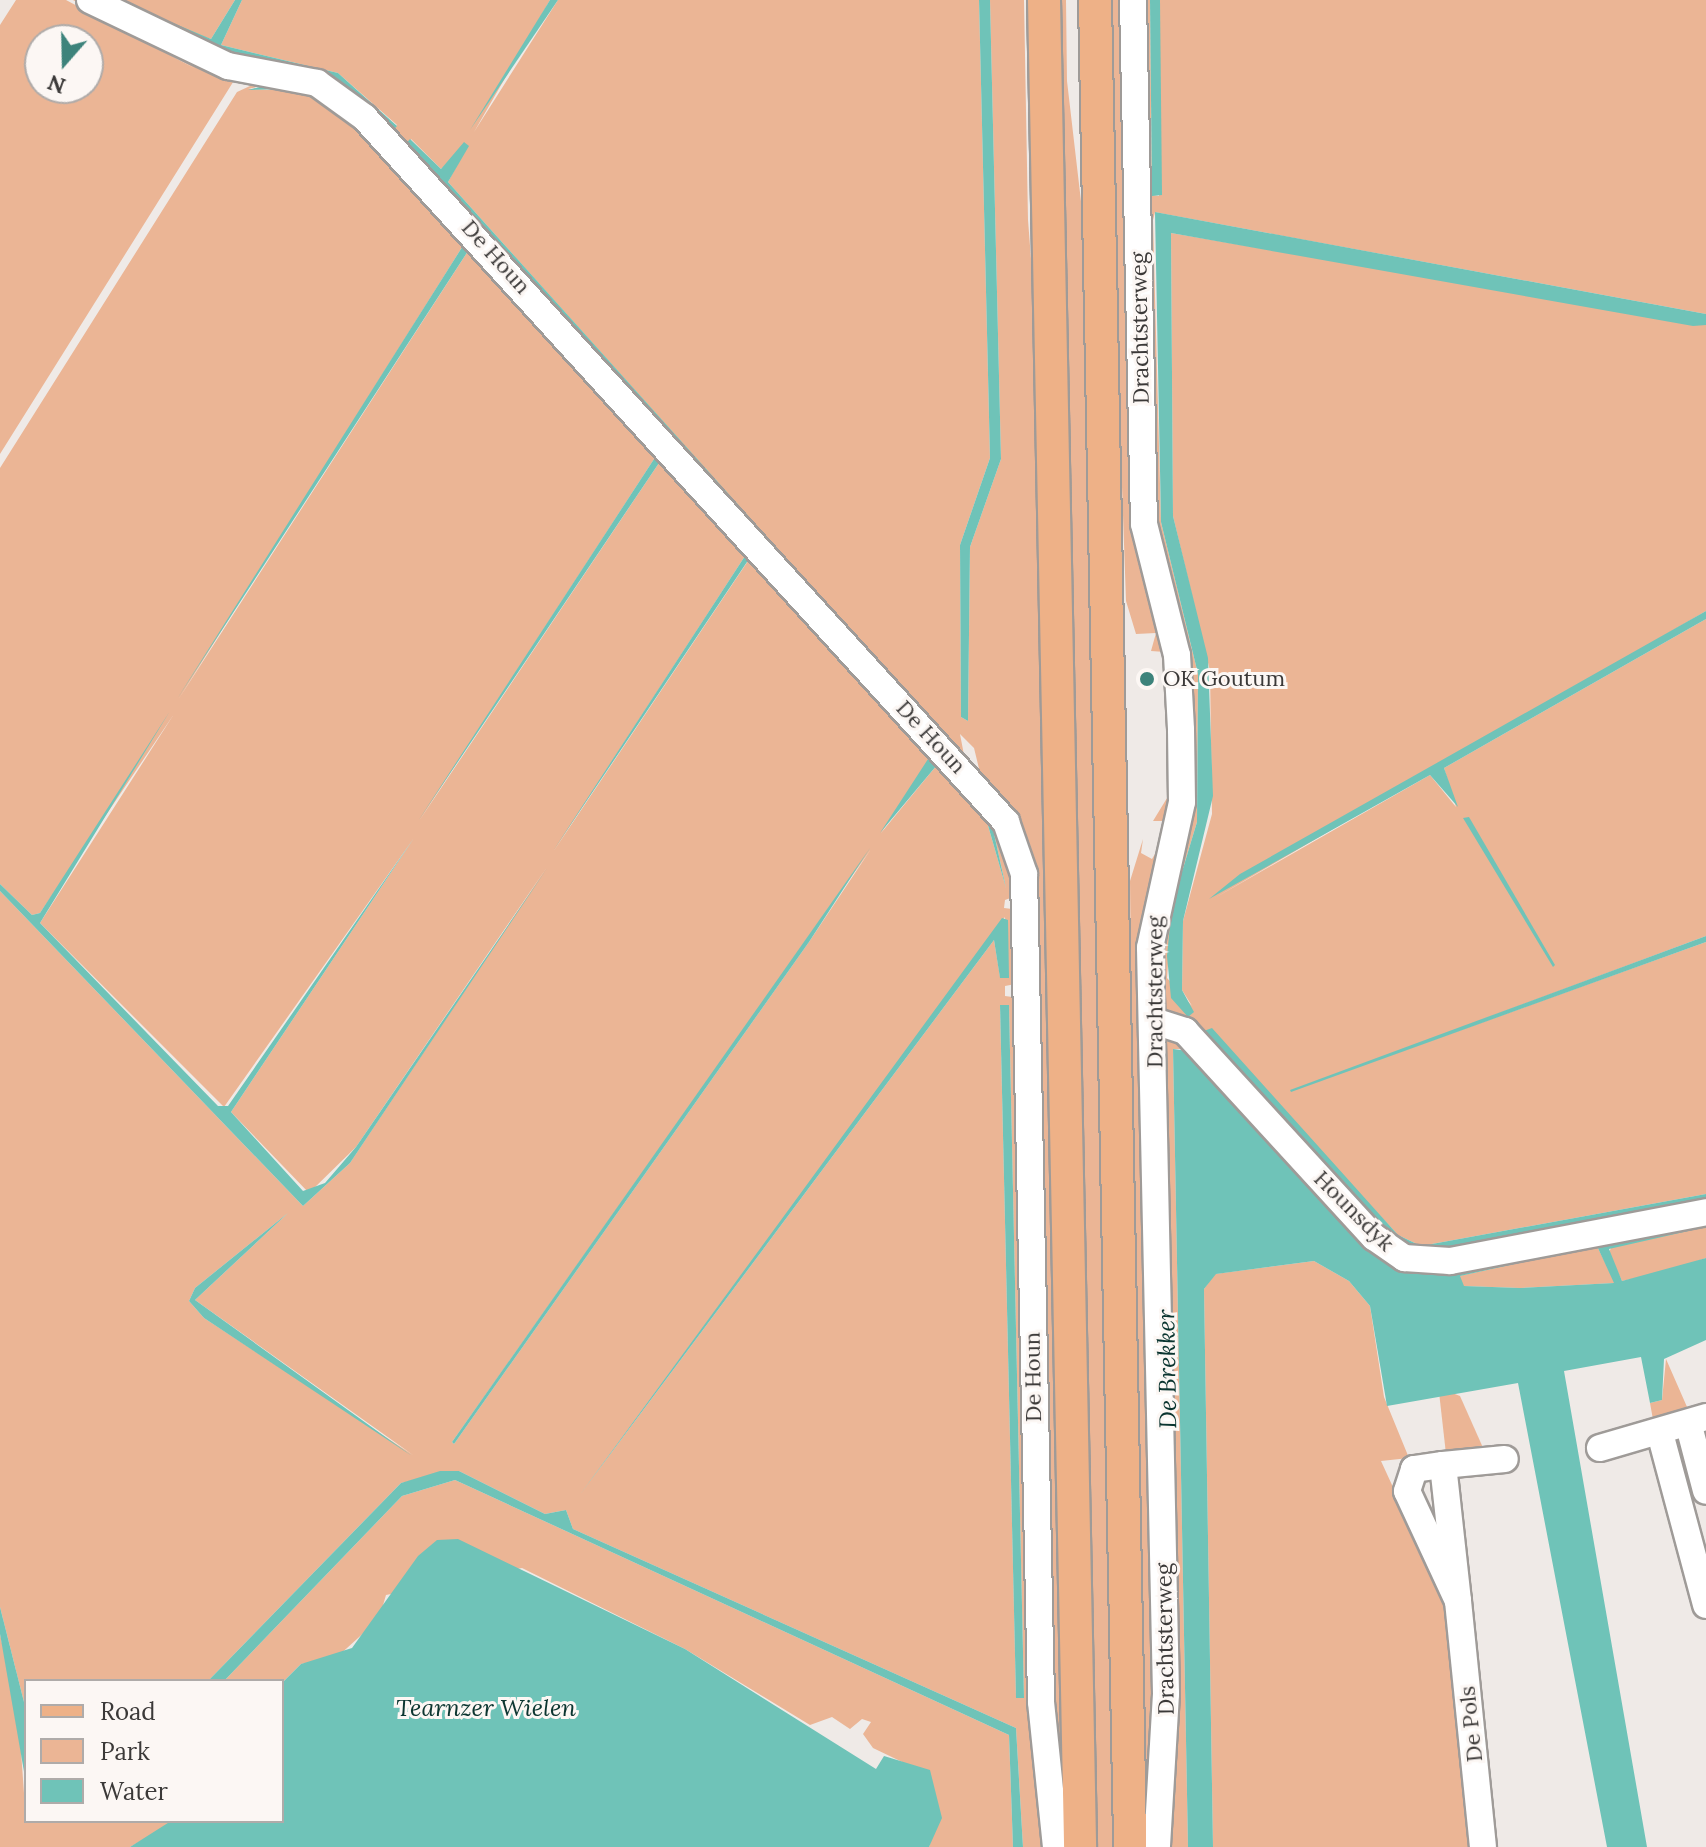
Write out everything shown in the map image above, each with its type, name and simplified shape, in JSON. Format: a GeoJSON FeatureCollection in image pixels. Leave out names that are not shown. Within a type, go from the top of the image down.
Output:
{"type":"FeatureCollection","features":[{"type":"Feature","properties":{"kind":"main road"},"geometry":{"type":"LineString","coordinates":[[1044,0],[1080,1847]]}},
{"type":"Feature","properties":{"kind":"main road","name":"Drachtsterweg"},"geometry":{"type":"LineString","coordinates":[[1095,0],[1130,1847]]}},
{"type":"Feature","properties":{"kind":"street","name":"De Houn"},"geometry":{"type":"LineString","coordinates":[[90,0],[220,63],[305,79],[352,107],[1006,822],[1024,874],[1041,1702],[1056,1847]]}},
{"type":"Feature","properties":{"kind":"street","name":"Drachtsterweg"},"geometry":{"type":"LineString","coordinates":[[1133,0],[1144,524],[1177,655],[1181,730],[1180,815],[1151,927],[1166,1694],[1157,1847]]}},
{"type":"Feature","properties":{"kind":"street","name":"Hounsdyk"},"geometry":{"type":"LineString","coordinates":[[1154,1021],[1185,1031],[1374,1237],[1404,1258],[1450,1261],[1706,1212]]}},
{"type":"Feature","properties":{"kind":"street"},"geometry":{"type":"LineString","coordinates":[[1600,1448],[1697,1422],[1706,1491]]}},
{"type":"Feature","properties":{"kind":"street"},"geometry":{"type":"LineString","coordinates":[[1660,1433],[1706,1605]]}},
{"type":"Feature","properties":{"kind":"street","name":"De Pols"},"geometry":{"type":"LineString","coordinates":[[1458,1601],[1405,1484],[1414,1469],[1505,1459]]}},
{"type":"Feature","properties":{"kind":"street","name":"De Pols"},"geometry":{"type":"LineString","coordinates":[[1443,1465],[1483,1847]]}},
{"type":"Feature","properties":{"kind":"green space"},"geometry":{"type":"Polygon","coordinates":[[[16,0],[66,0],[196,69],[73,0],[82,0],[235,79],[0,454],[0,25],[16,0]]]}},
{"type":"Feature","properties":{"kind":"green space"},"geometry":{"type":"Polygon","coordinates":[[[98,0],[145,17],[147,11],[120,0],[235,0],[211,39],[157,22],[231,58],[334,80],[392,132],[397,125],[338,73],[221,45],[242,0],[550,0],[474,132],[558,0],[979,0],[990,458],[960,545],[961,717],[968,721],[970,547],[1001,459],[990,0],[1024,0],[1028,220],[1042,400],[1071,1847],[1061,1847],[1046,1702],[1029,873],[1018,836],[983,785],[974,748],[960,734],[964,755],[951,753],[343,93],[307,75],[229,62],[98,0]],[[411,139],[406,146],[950,741],[448,182],[468,145],[441,169],[411,139]]]}},
{"type":"Feature","properties":{"kind":"green space"},"geometry":{"type":"Polygon","coordinates":[[[1054,0],[1066,0],[1067,81],[1091,287],[1121,1847],[1090,1847],[1054,0]]]}},
{"type":"Feature","properties":{"kind":"green space"},"geometry":{"type":"Polygon","coordinates":[[[1105,0],[1126,0],[1165,652],[1151,651],[1156,633],[1136,634],[1126,601],[1105,0]]]}},
{"type":"Feature","properties":{"kind":"green space"},"geometry":{"type":"Polygon","coordinates":[[[1140,0],[1150,0],[1152,195],[1159,196],[1160,0],[1706,0],[1706,314],[1155,212],[1153,220],[1161,522],[1198,674],[1197,822],[1172,905],[1167,978],[1192,1006],[1182,990],[1183,921],[1212,814],[1210,671],[1173,516],[1171,233],[1706,325],[1706,611],[1213,899],[1430,775],[1456,807],[1444,768],[1706,619],[1706,936],[1291,1091],[1706,942],[1706,1194],[1421,1246],[1398,1235],[1206,1028],[1415,1258],[1164,1011],[1158,969],[1181,843],[1155,551],[1140,0]]]}},
{"type":"Feature","properties":{"kind":"green space"},"geometry":{"type":"Polygon","coordinates":[[[267,78],[327,92],[387,145],[994,812],[1010,839],[1019,895],[1005,900],[1004,908],[1019,910],[1021,983],[1005,986],[1005,996],[1021,998],[1035,1702],[1050,1847],[1023,1847],[1016,1728],[573,1529],[566,1510],[545,1514],[459,1471],[401,1483],[210,1679],[24,1679],[24,1702],[0,1607],[0,891],[303,1206],[350,1163],[547,867],[356,1147],[309,1193],[231,1112],[414,838],[224,1107],[40,923],[174,714],[40,913],[32,915],[0,884],[0,468],[237,92],[267,78]],[[274,83],[248,89],[302,91],[333,105],[466,241],[178,700],[470,248],[656,456],[419,821],[661,460],[745,556],[553,852],[750,558],[924,744],[352,115],[321,92],[274,83]],[[933,754],[881,833],[937,765],[987,822],[1006,888],[991,820],[933,754]],[[871,849],[452,1442],[454,1444],[809,942],[871,849]],[[1005,917],[579,1496],[994,940],[1000,977],[1008,978],[1005,917]],[[1000,1006],[1016,1697],[1024,1698],[1009,1006],[1000,1006]],[[288,1213],[195,1288],[189,1301],[204,1318],[413,1455],[195,1300],[288,1213]]]}},
{"type":"Feature","properties":{"kind":"green space"},"geometry":{"type":"Polygon","coordinates":[[[1175,785],[1172,824],[1144,940],[1159,1720],[1150,1847],[1140,1847],[1130,881],[1143,839],[1141,853],[1152,859],[1161,844],[1167,821],[1153,821],[1175,785]]]}},
{"type":"Feature","properties":{"kind":"green space"},"geometry":{"type":"Polygon","coordinates":[[[1166,1029],[1428,1272],[1399,1267],[1325,1206],[1182,1049],[1173,1049],[1188,1847],[1164,1847],[1166,1029]]]}},
{"type":"Feature","properties":{"kind":"green space"},"geometry":{"type":"Polygon","coordinates":[[[1706,1227],[1706,1258],[1665,1272],[1622,1281],[1609,1253],[1612,1245],[1706,1227]]]}},
{"type":"Feature","properties":{"kind":"green space"},"geometry":{"type":"Polygon","coordinates":[[[1597,1246],[1615,1283],[1520,1288],[1463,1286],[1459,1276],[1597,1246]]]}},
{"type":"Feature","properties":{"kind":"green space"},"geometry":{"type":"Polygon","coordinates":[[[1314,1261],[1349,1281],[1370,1306],[1384,1397],[1409,1458],[1381,1461],[1454,1620],[1473,1847],[1213,1847],[1204,1289],[1215,1274],[1314,1261]]]}},
{"type":"Feature","properties":{"kind":"green space"},"geometry":{"type":"Polygon","coordinates":[[[1666,1359],[1691,1416],[1654,1425],[1650,1403],[1662,1400],[1666,1359]]]}},
{"type":"Feature","properties":{"kind":"green space"},"geometry":{"type":"Polygon","coordinates":[[[1447,1391],[1460,1396],[1484,1450],[1446,1454],[1439,1392],[1447,1391]]]}},
{"type":"Feature","properties":{"kind":"green space"},"geometry":{"type":"Polygon","coordinates":[[[455,1480],[1009,1735],[1013,1847],[929,1847],[936,1825],[921,1771],[873,1748],[863,1734],[871,1722],[862,1719],[850,1729],[832,1717],[810,1725],[685,1649],[522,1568],[386,1595],[379,1619],[336,1658],[301,1664],[284,1681],[226,1679],[402,1496],[455,1480]]]}},
{"type":"Feature","properties":{"kind":"green space"},"geometry":{"type":"Polygon","coordinates":[[[0,1634],[19,1723],[24,1823],[169,1823],[130,1847],[0,1847],[0,1634]]]}},
{"type":"Feature","properties":{"kind":"water"},"geometry":{"type":"Polygon","coordinates":[[[235,0],[242,0],[221,45],[338,73],[397,126],[392,132],[157,22],[159,17],[211,39],[235,0]]]}},
{"type":"Feature","properties":{"kind":"water"},"geometry":{"type":"Polygon","coordinates":[[[550,0],[558,0],[470,130],[550,0]]]}},
{"type":"Feature","properties":{"kind":"water"},"geometry":{"type":"Polygon","coordinates":[[[979,0],[990,0],[1001,459],[970,547],[968,721],[961,717],[960,545],[990,458],[979,0]]]}},
{"type":"Feature","properties":{"kind":"water"},"geometry":{"type":"Polygon","coordinates":[[[1150,0],[1160,0],[1162,195],[1152,196],[1150,0]]]}},
{"type":"Feature","properties":{"kind":"water"},"geometry":{"type":"Polygon","coordinates":[[[274,83],[321,92],[352,115],[924,744],[749,559],[553,851],[745,556],[661,460],[418,821],[656,456],[470,248],[177,699],[466,241],[333,105],[288,89],[248,90],[274,83]]]}},
{"type":"Feature","properties":{"kind":"water"},"geometry":{"type":"Polygon","coordinates":[[[410,139],[441,169],[464,142],[469,146],[448,182],[951,741],[405,145],[410,139]]]}},
{"type":"Feature","properties":{"kind":"water"},"geometry":{"type":"Polygon","coordinates":[[[1155,212],[1706,314],[1706,325],[1693,326],[1171,233],[1173,516],[1208,658],[1213,796],[1183,921],[1182,990],[1194,1012],[1188,1017],[1171,998],[1167,956],[1172,905],[1197,822],[1198,674],[1161,522],[1155,212]]]}},
{"type":"Feature","properties":{"kind":"water"},"geometry":{"type":"Polygon","coordinates":[[[1706,611],[1706,619],[1444,768],[1458,807],[1430,775],[1209,899],[1240,874],[1706,611]]]}},
{"type":"Feature","properties":{"kind":"water"},"geometry":{"type":"Polygon","coordinates":[[[170,711],[40,923],[218,1106],[228,1106],[414,838],[231,1112],[303,1191],[325,1183],[356,1147],[548,867],[350,1163],[303,1206],[0,891],[0,884],[32,915],[40,913],[170,711]]]}},
{"type":"Feature","properties":{"kind":"water"},"geometry":{"type":"Polygon","coordinates":[[[930,756],[991,820],[1006,888],[987,822],[937,765],[880,833],[930,756]]]}},
{"type":"Feature","properties":{"kind":"water"},"geometry":{"type":"Polygon","coordinates":[[[1469,817],[1555,965],[1553,967],[1463,818],[1469,817]]]}},
{"type":"Feature","properties":{"kind":"water"},"geometry":{"type":"Polygon","coordinates":[[[870,848],[809,942],[454,1444],[452,1442],[870,848]]]}},
{"type":"Feature","properties":{"kind":"water"},"geometry":{"type":"Polygon","coordinates":[[[1002,918],[1008,920],[1009,978],[1000,978],[994,940],[579,1496],[1002,918]]]}},
{"type":"Feature","properties":{"kind":"water"},"geometry":{"type":"Polygon","coordinates":[[[1706,936],[1706,942],[1290,1090],[1706,936]]]}},
{"type":"Feature","properties":{"kind":"water"},"geometry":{"type":"Polygon","coordinates":[[[1000,1005],[1009,1005],[1024,1698],[1016,1698],[1000,1005]]]}},
{"type":"Feature","properties":{"kind":"water"},"geometry":{"type":"Polygon","coordinates":[[[1212,1028],[1398,1235],[1421,1246],[1706,1194],[1706,1203],[1445,1253],[1396,1244],[1201,1032],[1212,1028]]]}},
{"type":"Feature","properties":{"kind":"water"},"geometry":{"type":"Polygon","coordinates":[[[1173,1049],[1188,1051],[1325,1206],[1399,1267],[1428,1272],[1706,1219],[1706,1227],[1609,1249],[1622,1281],[1706,1258],[1706,1340],[1664,1359],[1662,1400],[1650,1403],[1641,1357],[1564,1371],[1647,1847],[1607,1847],[1518,1383],[1387,1406],[1370,1306],[1349,1281],[1314,1261],[1216,1274],[1204,1289],[1213,1847],[1188,1847],[1173,1049]],[[1597,1246],[1460,1276],[1464,1286],[1520,1288],[1614,1283],[1597,1246]]]}},
{"type":"Feature","properties":{"kind":"water"},"geometry":{"type":"Polygon","coordinates":[[[288,1213],[195,1300],[412,1456],[204,1318],[189,1301],[195,1288],[288,1213]]]}},
{"type":"Feature","properties":{"kind":"water"},"geometry":{"type":"Polygon","coordinates":[[[440,1471],[459,1471],[545,1514],[566,1510],[573,1529],[1016,1728],[1023,1847],[1013,1847],[1009,1735],[455,1480],[402,1496],[226,1679],[210,1679],[401,1483],[440,1471]]]}},
{"type":"Feature","properties":{"kind":"water","name":"Tearnzer Wielen"},"geometry":{"type":"Polygon","coordinates":[[[458,1539],[685,1649],[876,1769],[884,1756],[930,1770],[942,1818],[929,1847],[130,1847],[168,1823],[284,1823],[284,1681],[301,1664],[352,1648],[418,1556],[437,1540],[458,1539]]]}},
{"type":"Feature","properties":{"kind":"water"},"geometry":{"type":"Polygon","coordinates":[[[0,1607],[24,1702],[24,1772],[0,1634],[0,1607]]]}},
{"type":"Feature","properties":{"kind":"place","name":"OK Goutum"},"geometry":{"type":"Point","coordinates":[1147,679]}},
{"type":"Feature","properties":{"kind":"water label","name":"De Brekker"},"geometry":{"type":"Point","coordinates":[1167,1369]}}]}
